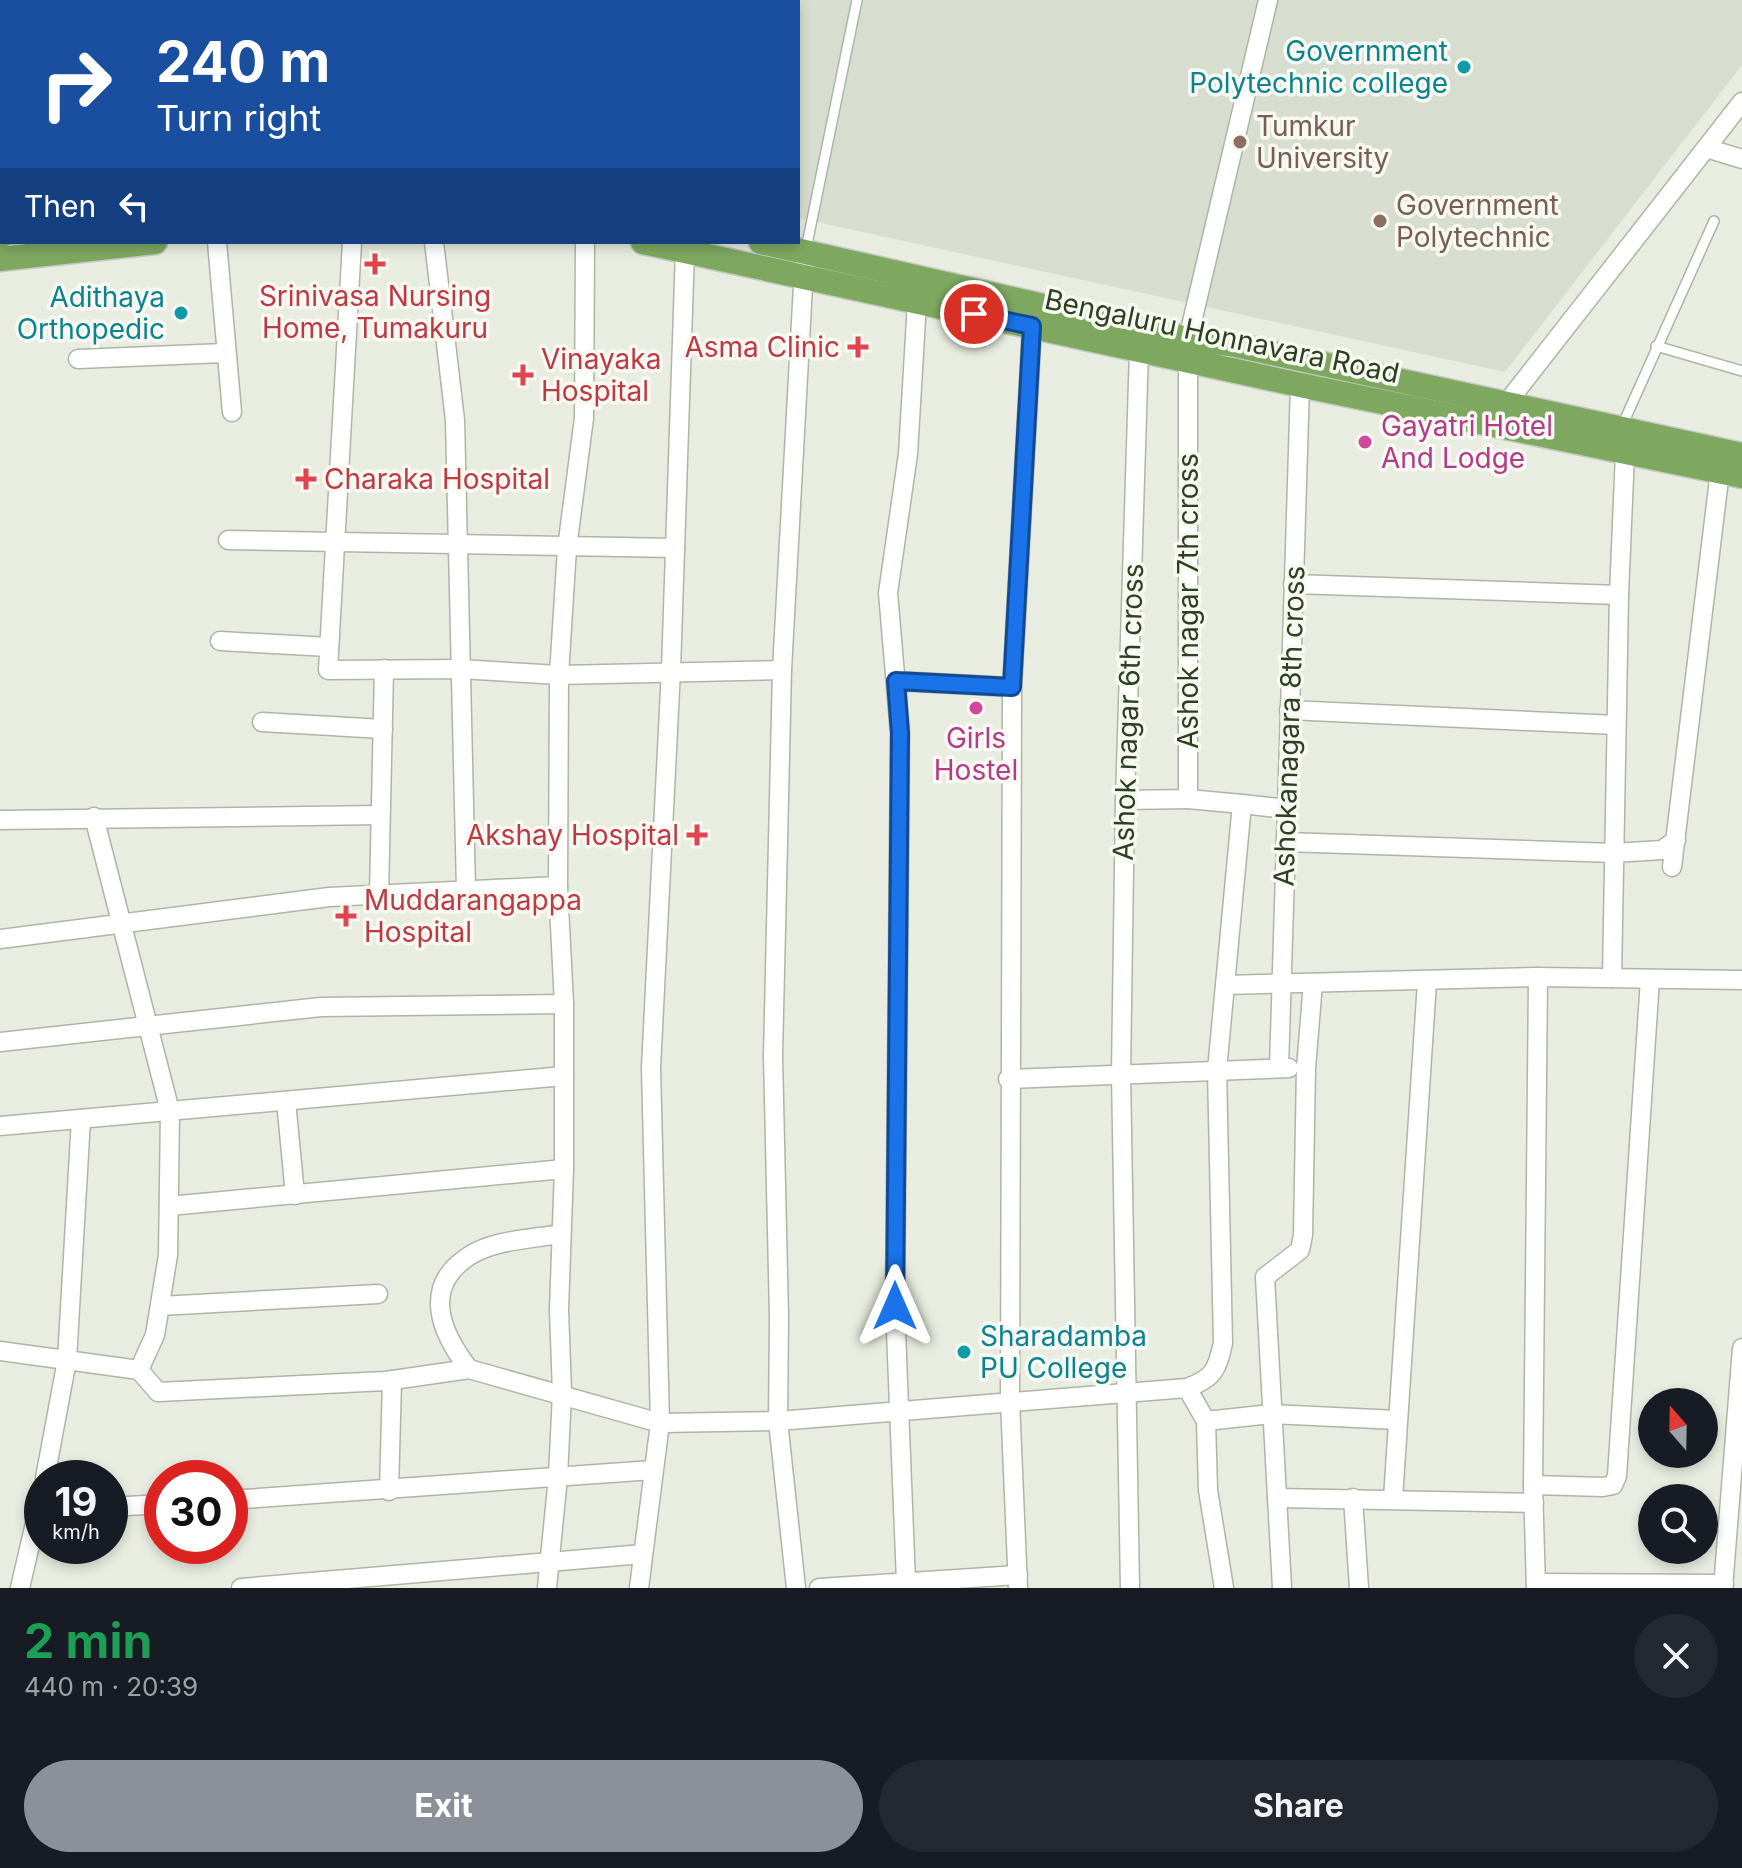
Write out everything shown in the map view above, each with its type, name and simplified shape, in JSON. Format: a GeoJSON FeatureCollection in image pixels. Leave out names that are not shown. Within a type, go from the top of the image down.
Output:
{"type":"FeatureCollection","features":[{"type":"Feature","properties":{"kind":"main road"},"geometry":{"type":"LineString","coordinates":[[0,259],[137,244]]}},
{"type":"Feature","properties":{"kind":"main road","name":"Bengaluru Honnavara Road"},"geometry":{"type":"LineString","coordinates":[[654,244],[804,264],[1188,350],[1300,385],[1731,473]]}},
{"type":"Feature","properties":{"kind":"main road","name":"Bengaluru Honnavara Road"},"geometry":{"type":"LineString","coordinates":[[765,244],[804,264],[917,302],[1139,350],[1188,350],[1231,344],[1742,455]]}},
{"type":"Feature","properties":{"kind":"street","name":"Ashok nagar 7th cross"},"geometry":{"type":"LineString","coordinates":[[1188,799],[1188,350],[1268,0]]}},
{"type":"Feature","properties":{"kind":"street"},"geometry":{"type":"LineString","coordinates":[[1506,404],[1742,102]]}},
{"type":"Feature","properties":{"kind":"street"},"geometry":{"type":"LineString","coordinates":[[1706,148],[1742,159]]}},
{"type":"Feature","properties":{"kind":"street"},"geometry":{"type":"LineString","coordinates":[[217,244],[224,353],[232,412]]}},
{"type":"Feature","properties":{"kind":"street"},"geometry":{"type":"LineString","coordinates":[[352,244],[328,670],[460,669],[559,675],[671,670],[782,670]]}},
{"type":"Feature","properties":{"kind":"street"},"geometry":{"type":"LineString","coordinates":[[434,244],[453,383],[466,890]]}},
{"type":"Feature","properties":{"kind":"street"},"geometry":{"type":"LineString","coordinates":[[547,1588],[558,1477],[562,1393],[560,1234],[564,1169],[564,1004],[558,886],[559,675],[567,548],[584,418],[585,244]]}},
{"type":"Feature","properties":{"kind":"street"},"geometry":{"type":"LineString","coordinates":[[639,1588],[660,1423],[651,1068],[671,670],[685,250]]}},
{"type":"Feature","properties":{"kind":"street"},"geometry":{"type":"LineString","coordinates":[[796,1588],[778,1421],[779,1317],[773,1056],[782,670],[804,264]]}},
{"type":"Feature","properties":{"kind":"street"},"geometry":{"type":"LineString","coordinates":[[906,1582],[895,1291],[900,733],[888,593],[908,454],[917,302]]}},
{"type":"Feature","properties":{"kind":"street"},"geometry":{"type":"LineString","coordinates":[[819,1588],[906,1582],[1018,1581],[1010,1401],[1008,1079],[1012,687],[1032,326]]}},
{"type":"Feature","properties":{"kind":"street","name":"Ashok nagar 6th cross"},"geometry":{"type":"LineString","coordinates":[[1130,1588],[1121,1074],[1125,800],[1139,350]]}},
{"type":"Feature","properties":{"kind":"street"},"geometry":{"type":"LineString","coordinates":[[78,359],[224,353]]}},
{"type":"Feature","properties":{"kind":"street","name":"Ashokanagara 8th cross"},"geometry":{"type":"LineString","coordinates":[[1279,1068],[1300,385]]}},
{"type":"Feature","properties":{"kind":"street"},"geometry":{"type":"LineString","coordinates":[[1612,978],[1619,595],[1625,453]]}},
{"type":"Feature","properties":{"kind":"street"},"geometry":{"type":"LineString","coordinates":[[1672,867],[1731,473]]}},
{"type":"Feature","properties":{"kind":"street"},"geometry":{"type":"LineString","coordinates":[[228,540],[675,548]]}},
{"type":"Feature","properties":{"kind":"street"},"geometry":{"type":"LineString","coordinates":[[1293,584],[1619,595]]}},
{"type":"Feature","properties":{"kind":"street"},"geometry":{"type":"LineString","coordinates":[[220,641],[329,647]]}},
{"type":"Feature","properties":{"kind":"street"},"geometry":{"type":"LineString","coordinates":[[379,895],[384,669]]}},
{"type":"Feature","properties":{"kind":"street"},"geometry":{"type":"LineString","coordinates":[[896,681],[1012,687]]}},
{"type":"Feature","properties":{"kind":"street"},"geometry":{"type":"LineString","coordinates":[[1289,710],[1616,725]]}},
{"type":"Feature","properties":{"kind":"street"},"geometry":{"type":"LineString","coordinates":[[262,722],[383,729]]}},
{"type":"Feature","properties":{"kind":"street"},"geometry":{"type":"LineString","coordinates":[[1125,800],[1188,799],[1287,809]]}},
{"type":"Feature","properties":{"kind":"street"},"geometry":{"type":"LineString","coordinates":[[0,1351],[139,1370],[158,1392],[392,1380],[469,1369],[660,1423],[778,1421],[1187,1388],[1208,1380],[1219,1363],[1223,1343],[1217,1070],[1242,804]]}},
{"type":"Feature","properties":{"kind":"street"},"geometry":{"type":"LineString","coordinates":[[0,820],[380,815]]}},
{"type":"Feature","properties":{"kind":"street"},"geometry":{"type":"LineString","coordinates":[[94,817],[170,1111],[168,1255],[155,1335],[139,1370]]}},
{"type":"Feature","properties":{"kind":"street"},"geometry":{"type":"LineString","coordinates":[[1286,842],[1614,853],[1662,850],[1676,840]]}},
{"type":"Feature","properties":{"kind":"street"},"geometry":{"type":"LineString","coordinates":[[0,939],[329,897],[558,886]]}},
{"type":"Feature","properties":{"kind":"street"},"geometry":{"type":"LineString","coordinates":[[1225,985],[1538,977],[1742,980]]}},
{"type":"Feature","properties":{"kind":"street"},"geometry":{"type":"LineString","coordinates":[[1538,977],[1536,1586],[1723,1586],[1742,1348]]}},
{"type":"Feature","properties":{"kind":"street"},"geometry":{"type":"LineString","coordinates":[[1278,1498],[1393,1499],[1534,1494],[1613,1485],[1617,1476],[1650,979]]}},
{"type":"Feature","properties":{"kind":"street"},"geometry":{"type":"LineString","coordinates":[[1393,1499],[1427,982]]}},
{"type":"Feature","properties":{"kind":"street"},"geometry":{"type":"LineString","coordinates":[[1282,1588],[1265,1277],[1300,1250],[1306,1068],[1313,983]]}},
{"type":"Feature","properties":{"kind":"street"},"geometry":{"type":"LineString","coordinates":[[0,1042],[321,1007],[564,1004]]}},
{"type":"Feature","properties":{"kind":"street"},"geometry":{"type":"LineString","coordinates":[[1008,1079],[1306,1068]]}},
{"type":"Feature","properties":{"kind":"street"},"geometry":{"type":"LineString","coordinates":[[0,1126],[564,1076]]}},
{"type":"Feature","properties":{"kind":"street"},"geometry":{"type":"LineString","coordinates":[[286,1101],[295,1195]]}},
{"type":"Feature","properties":{"kind":"street"},"geometry":{"type":"LineString","coordinates":[[48,1460],[67,1360],[81,1119]]}},
{"type":"Feature","properties":{"kind":"street"},"geometry":{"type":"LineString","coordinates":[[169,1206],[564,1169]]}},
{"type":"Feature","properties":{"kind":"street"},"geometry":{"type":"LineString","coordinates":[[469,1369],[447,1341],[440,1315],[442,1290],[452,1271],[471,1255],[560,1234]]}},
{"type":"Feature","properties":{"kind":"street"},"geometry":{"type":"LineString","coordinates":[[160,1306],[378,1294]]}},
{"type":"Feature","properties":{"kind":"street"},"geometry":{"type":"LineString","coordinates":[[389,1491],[392,1380]]}},
{"type":"Feature","properties":{"kind":"street"},"geometry":{"type":"LineString","coordinates":[[1187,1388],[1206,1421],[1208,1490],[1224,1588]]}},
{"type":"Feature","properties":{"kind":"street"},"geometry":{"type":"LineString","coordinates":[[1206,1421],[1271,1414],[1398,1420]]}},
{"type":"Feature","properties":{"kind":"street"},"geometry":{"type":"LineString","coordinates":[[248,1499],[653,1470]]}},
{"type":"Feature","properties":{"kind":"street"},"geometry":{"type":"LineString","coordinates":[[1353,1498],[1359,1588]]}},
{"type":"Feature","properties":{"kind":"street"},"geometry":{"type":"LineString","coordinates":[[241,1588],[643,1554]]}},
{"type":"Feature","properties":{"kind":"street"},"geometry":{"type":"LineString","coordinates":[[20,1588],[26,1564]]}},
{"type":"Feature","properties":{"kind":"lane"},"geometry":{"type":"LineString","coordinates":[[804,264],[857,0]]}},
{"type":"Feature","properties":{"kind":"lane"},"geometry":{"type":"LineString","coordinates":[[1621,428],[1714,221]]}},
{"type":"Feature","properties":{"kind":"lane"},"geometry":{"type":"LineString","coordinates":[[1656,346],[1742,371]]}},
{"type":"Feature","properties":{"kind":"shaded area","name":"Tumkur University"},"geometry":{"type":"Polygon","coordinates":[[[800,0],[1742,0],[1742,65],[1505,372],[800,218],[800,0]]]}},
{"type":"Feature","properties":{"kind":"place","name":"Government Polytechnic college"},"geometry":{"type":"Point","coordinates":[1464,67]}},
{"type":"Feature","properties":{"kind":"place","name":"Tumkur University"},"geometry":{"type":"Point","coordinates":[1240,142]}},
{"type":"Feature","properties":{"kind":"place","name":"Government Polytechnic"},"geometry":{"type":"Point","coordinates":[1380,221]}},
{"type":"Feature","properties":{"kind":"place","name":"Srinivasa Nursing Home, Tumakuru"},"geometry":{"type":"Point","coordinates":[375,264]}},
{"type":"Feature","properties":{"kind":"place","name":"Adithaya Orthopedic"},"geometry":{"type":"Point","coordinates":[181,313]}},
{"type":"Feature","properties":{"kind":"place","name":"Asma Clinic"},"geometry":{"type":"Point","coordinates":[858,347]}},
{"type":"Feature","properties":{"kind":"place","name":"Vinayaka Hospital"},"geometry":{"type":"Point","coordinates":[523,375]}},
{"type":"Feature","properties":{"kind":"place","name":"Gayatri Hotel And Lodge"},"geometry":{"type":"Point","coordinates":[1365,442]}},
{"type":"Feature","properties":{"kind":"place","name":"Charaka Hospital"},"geometry":{"type":"Point","coordinates":[306,479]}},
{"type":"Feature","properties":{"kind":"place","name":"Girls Hostel"},"geometry":{"type":"Point","coordinates":[976,708]}},
{"type":"Feature","properties":{"kind":"place","name":"Akshay Hospital"},"geometry":{"type":"Point","coordinates":[697,835]}},
{"type":"Feature","properties":{"kind":"place","name":"Muddarangappa Hospital"},"geometry":{"type":"Point","coordinates":[346,916]}},
{"type":"Feature","properties":{"kind":"place","name":"Sharadamba PU College"},"geometry":{"type":"Point","coordinates":[964,1352]}},
{"type":"Feature","properties":{"kind":"route"},"geometry":{"type":"LineString","coordinates":[[895,1306],[900,733],[896,681],[1012,687],[1032,326],[974,314]]}}]}
